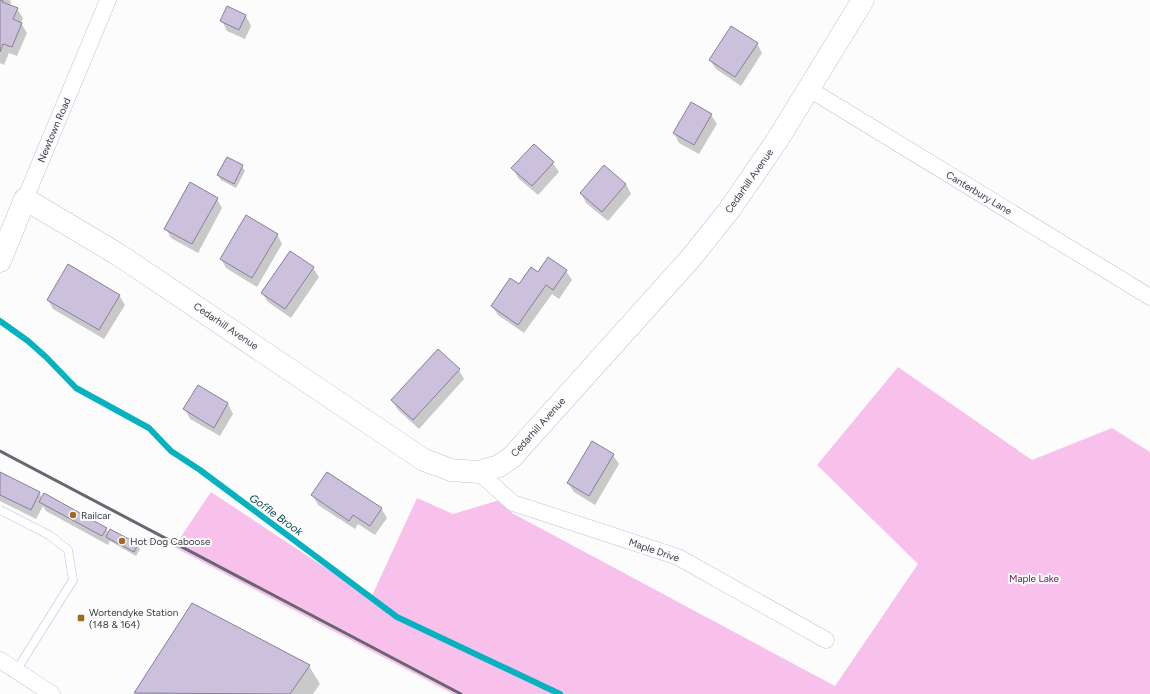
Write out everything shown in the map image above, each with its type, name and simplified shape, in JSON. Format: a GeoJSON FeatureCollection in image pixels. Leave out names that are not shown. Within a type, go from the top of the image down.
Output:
{"type":"FeatureCollection","features":[{"type":"Feature","properties":{"kind":"street","name":"Newtown Road"},"geometry":{"type":"LineString","coordinates":[[0,260],[108,0]]}},
{"type":"Feature","properties":{"kind":"street","name":"Cedarhill Avenue"},"geometry":{"type":"LineString","coordinates":[[25,199],[119,255],[424,460],[451,470],[478,472],[499,466],[512,457],[690,259],[730,209],[778,139],[863,0]]}},
{"type":"Feature","properties":{"kind":"street","name":"Canterbury Lane"},"geometry":{"type":"LineString","coordinates":[[809,89],[1150,297]]}},
{"type":"Feature","properties":{"kind":"street","name":"Maple Drive"},"geometry":{"type":"LineString","coordinates":[[478,472],[513,503],[678,557],[826,640]]}},
{"type":"Feature","properties":{"kind":"street"},"geometry":{"type":"LineString","coordinates":[[0,660],[47,693]]}},
{"type":"Feature","properties":{"kind":"lane"},"geometry":{"type":"LineString","coordinates":[[0,510],[49,535],[68,550],[73,580],[16,671]]}},
{"type":"Feature","properties":{"kind":"green space","name":"Maple Lake"},"geometry":{"type":"Polygon","coordinates":[[[898,367],[1032,460],[1112,428],[1150,452],[1150,694],[453,694],[174,547],[211,492],[371,598],[417,498],[453,514],[503,499],[512,513],[835,686],[918,564],[817,465],[898,367]]]}},
{"type":"Feature","properties":{"kind":"building"},"geometry":{"type":"Polygon","coordinates":[[[0,0],[3,0],[2,2],[18,8],[13,19],[22,23],[12,47],[3,44],[0,52],[0,0]]]}},
{"type":"Feature","properties":{"kind":"building"},"geometry":{"type":"Polygon","coordinates":[[[227,6],[246,15],[239,30],[220,21],[227,6]]]}},
{"type":"Feature","properties":{"kind":"building"},"geometry":{"type":"Polygon","coordinates":[[[731,26],[758,43],[735,77],[709,60],[731,26]]]}},
{"type":"Feature","properties":{"kind":"building"},"geometry":{"type":"Polygon","coordinates":[[[691,102],[712,114],[694,145],[673,133],[691,102]]]}},
{"type":"Feature","properties":{"kind":"building"},"geometry":{"type":"Polygon","coordinates":[[[534,144],[554,162],[532,186],[511,168],[534,144]]]}},
{"type":"Feature","properties":{"kind":"building"},"geometry":{"type":"Polygon","coordinates":[[[227,157],[243,165],[234,184],[217,175],[227,157]]]}},
{"type":"Feature","properties":{"kind":"building"},"geometry":{"type":"Polygon","coordinates":[[[604,165],[626,184],[602,212],[580,193],[604,165]]]}},
{"type":"Feature","properties":{"kind":"building"},"geometry":{"type":"Polygon","coordinates":[[[190,182],[218,198],[192,244],[164,229],[190,182]]]}},
{"type":"Feature","properties":{"kind":"building"},"geometry":{"type":"Polygon","coordinates":[[[246,215],[278,234],[252,278],[220,259],[246,215]]]}},
{"type":"Feature","properties":{"kind":"building"},"geometry":{"type":"Polygon","coordinates":[[[290,251],[314,267],[285,309],[261,293],[290,251]]]}},
{"type":"Feature","properties":{"kind":"building"},"geometry":{"type":"Polygon","coordinates":[[[548,257],[567,270],[553,290],[546,285],[518,325],[491,306],[510,278],[519,284],[531,267],[538,272],[548,257]]]}},
{"type":"Feature","properties":{"kind":"building"},"geometry":{"type":"Polygon","coordinates":[[[68,264],[120,295],[99,330],[47,300],[68,264]]]}},
{"type":"Feature","properties":{"kind":"building"},"geometry":{"type":"Polygon","coordinates":[[[438,349],[460,369],[413,420],[391,400],[438,349]]]}},
{"type":"Feature","properties":{"kind":"building"},"geometry":{"type":"Polygon","coordinates":[[[198,385],[228,403],[214,428],[183,409],[198,385]]]}},
{"type":"Feature","properties":{"kind":"building"},"geometry":{"type":"Polygon","coordinates":[[[592,441],[614,454],[589,496],[567,483],[592,441]]]}},
{"type":"Feature","properties":{"kind":"building"},"geometry":{"type":"Polygon","coordinates":[[[0,472],[40,492],[31,510],[0,495],[0,472]]]}},
{"type":"Feature","properties":{"kind":"building"},"geometry":{"type":"Polygon","coordinates":[[[327,472],[382,508],[370,526],[353,515],[349,521],[311,495],[327,472]]]}},
{"type":"Feature","properties":{"kind":"building","name":"Railcar"},"geometry":{"type":"Polygon","coordinates":[[[44,493],[107,528],[102,536],[39,502],[44,493]]]}},
{"type":"Feature","properties":{"kind":"building","name":"Hot Dog Caboose"},"geometry":{"type":"Polygon","coordinates":[[[110,529],[138,544],[134,552],[106,537],[110,529]]]}},
{"type":"Feature","properties":{"kind":"building"},"geometry":{"type":"Polygon","coordinates":[[[192,603],[310,665],[290,694],[134,693],[192,603]]]}},
{"type":"Feature","properties":{"kind":"waterway","name":"Goffle Brook"},"geometry":{"type":"LineString","coordinates":[[0,321],[28,341],[76,388],[149,428],[171,451],[200,470],[397,617],[560,694]]}},
{"type":"Feature","properties":{"kind":"railway"},"geometry":{"type":"LineString","coordinates":[[0,451],[461,694]]}},
{"type":"Feature","properties":{"kind":"place","name":"Railcar"},"geometry":{"type":"Point","coordinates":[73,515]}},
{"type":"Feature","properties":{"kind":"place","name":"Hot Dog Caboose"},"geometry":{"type":"Point","coordinates":[122,541]}},
{"type":"Feature","properties":{"kind":"place","name":"Wortendyke Station (148 & 164)"},"geometry":{"type":"Point","coordinates":[81,618]}}]}
